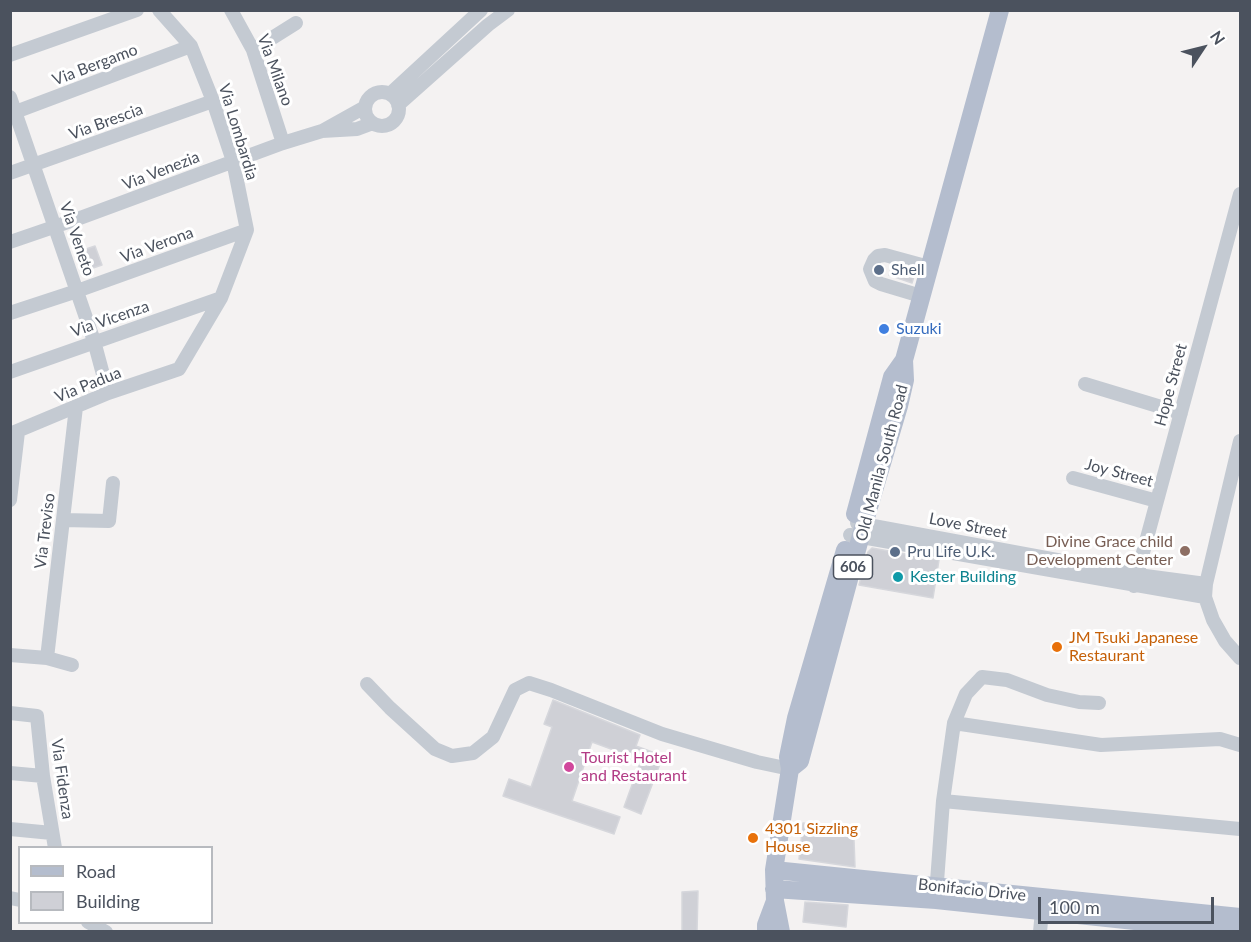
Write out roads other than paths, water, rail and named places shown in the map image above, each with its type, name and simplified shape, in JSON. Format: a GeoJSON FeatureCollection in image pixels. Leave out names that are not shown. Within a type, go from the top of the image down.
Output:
{"type":"FeatureCollection","features":[{"type":"Feature","properties":{"kind":"main road","name":"Old Manila South Road"},"geometry":{"type":"LineString","coordinates":[[774,870],[790,769],[788,757],[796,718],[857,529],[892,377],[904,360],[1000,10]]}},
{"type":"Feature","properties":{"kind":"main road","name":"Bonifacio Drive"},"geometry":{"type":"LineString","coordinates":[[774,870],[937,893],[1042,911],[1239,932]]}},
{"type":"Feature","properties":{"kind":"main road","name":"606"},"geometry":{"type":"LineString","coordinates":[[774,870],[775,895],[781,932]]}},
{"type":"Feature","properties":{"kind":"main road","name":"Bonifacio Drive"},"geometry":{"type":"LineString","coordinates":[[775,895],[937,893],[1240,917]]}},
{"type":"Feature","properties":{"kind":"main road","name":"606"},"geometry":{"type":"LineString","coordinates":[[766,932],[775,895]]}},
{"type":"Feature","properties":{"kind":"street"},"geometry":{"type":"LineString","coordinates":[[10,55],[137,10]]}},
{"type":"Feature","properties":{"kind":"street","name":"Via Lombardia"},"geometry":{"type":"LineString","coordinates":[[159,10],[191,46],[213,101],[233,161],[246,230]]}},
{"type":"Feature","properties":{"kind":"street","name":"Via Milano"},"geometry":{"type":"LineString","coordinates":[[231,10],[253,50],[283,143]]}},
{"type":"Feature","properties":{"kind":"street"},"geometry":{"type":"LineString","coordinates":[[394,100],[481,10]]}},
{"type":"Feature","properties":{"kind":"street"},"geometry":{"type":"LineString","coordinates":[[394,100],[508,10]]}},
{"type":"Feature","properties":{"kind":"street"},"geometry":{"type":"LineString","coordinates":[[253,50],[296,23]]}},
{"type":"Feature","properties":{"kind":"street","name":"Via Bergamo"},"geometry":{"type":"LineString","coordinates":[[13,114],[191,46]]}},
{"type":"Feature","properties":{"kind":"street"},"geometry":{"type":"LineString","coordinates":[[379,92],[394,100],[397,116],[394,121],[384,126],[373,123],[366,116],[365,107],[374,94],[379,92]]}},
{"type":"Feature","properties":{"kind":"street","name":"Via Veneto"},"geometry":{"type":"LineString","coordinates":[[10,97],[13,114],[34,166],[94,341],[108,393]]}},
{"type":"Feature","properties":{"kind":"street","name":"Via Brescia"},"geometry":{"type":"LineString","coordinates":[[10,173],[213,101]]}},
{"type":"Feature","properties":{"kind":"street"},"geometry":{"type":"LineString","coordinates":[[322,131],[365,107]]}},
{"type":"Feature","properties":{"kind":"street"},"geometry":{"type":"LineString","coordinates":[[322,131],[357,129],[373,123]]}},
{"type":"Feature","properties":{"kind":"street","name":"Via Venezia"},"geometry":{"type":"LineString","coordinates":[[10,242],[322,131]]}},
{"type":"Feature","properties":{"kind":"street","name":"Hope Street"},"geometry":{"type":"LineString","coordinates":[[1136,580],[1240,194]]}},
{"type":"Feature","properties":{"kind":"street"},"geometry":{"type":"LineString","coordinates":[[221,298],[246,230]]}},
{"type":"Feature","properties":{"kind":"street","name":"Via Verona"},"geometry":{"type":"LineString","coordinates":[[10,313],[246,230]]}},
{"type":"Feature","properties":{"kind":"street"},"geometry":{"type":"LineString","coordinates":[[921,296],[875,281],[870,270],[878,256],[885,255],[929,267]]}},
{"type":"Feature","properties":{"kind":"street","name":"Via Vicenza"},"geometry":{"type":"LineString","coordinates":[[10,372],[221,298]]}},
{"type":"Feature","properties":{"kind":"street","name":"Via Padua"},"geometry":{"type":"LineString","coordinates":[[14,433],[108,393],[179,369],[221,298]]}},
{"type":"Feature","properties":{"kind":"street"},"geometry":{"type":"LineString","coordinates":[[1085,384],[1181,413]]}},
{"type":"Feature","properties":{"kind":"street","name":"Via Treviso"},"geometry":{"type":"LineString","coordinates":[[47,658],[76,407]]}},
{"type":"Feature","properties":{"kind":"street"},"geometry":{"type":"LineString","coordinates":[[10,500],[14,433]]}},
{"type":"Feature","properties":{"kind":"street"},"geometry":{"type":"LineString","coordinates":[[1240,441],[1206,590],[1214,620],[1225,641],[1240,658]]}},
{"type":"Feature","properties":{"kind":"street","name":"Joy Street"},"geometry":{"type":"LineString","coordinates":[[1073,478],[1157,501]]}},
{"type":"Feature","properties":{"kind":"street"},"geometry":{"type":"LineString","coordinates":[[63,520],[110,521],[113,483]]}},
{"type":"Feature","properties":{"kind":"street","name":"Love Street"},"geometry":{"type":"LineString","coordinates":[[857,529],[1136,580],[1206,590]]}},
{"type":"Feature","properties":{"kind":"street"},"geometry":{"type":"LineString","coordinates":[[10,655],[47,658],[72,664]]}},
{"type":"Feature","properties":{"kind":"street"},"geometry":{"type":"LineString","coordinates":[[937,893],[944,801],[954,723],[966,694],[982,676],[1007,680],[1047,695],[1079,702],[1099,703]]}},
{"type":"Feature","properties":{"kind":"street"},"geometry":{"type":"LineString","coordinates":[[368,684],[390,708],[435,749],[452,756],[473,753],[493,737],[515,690],[529,683],[662,734],[757,762],[790,769]]}},
{"type":"Feature","properties":{"kind":"street","name":"Via Fidenza"},"geometry":{"type":"LineString","coordinates":[[10,713],[37,716],[43,776],[55,846]]}},
{"type":"Feature","properties":{"kind":"street"},"geometry":{"type":"LineString","coordinates":[[954,723],[1101,745],[1220,739],[1240,745]]}},
{"type":"Feature","properties":{"kind":"street"},"geometry":{"type":"LineString","coordinates":[[10,773],[43,776]]}},
{"type":"Feature","properties":{"kind":"street"},"geometry":{"type":"LineString","coordinates":[[944,801],[1240,829]]}},
{"type":"Feature","properties":{"kind":"street"},"geometry":{"type":"LineString","coordinates":[[10,829],[52,833]]}},
{"type":"Feature","properties":{"kind":"street"},"geometry":{"type":"LineString","coordinates":[[1040,932],[1042,911]]}},
{"type":"Feature","properties":{"kind":"street"},"geometry":{"type":"LineString","coordinates":[[91,924],[105,932]]}},
{"type":"Feature","properties":{"kind":"place","name":"Shell"},"geometry":{"type":"Point","coordinates":[879,270]}},
{"type":"Feature","properties":{"kind":"place","name":"Suzuki"},"geometry":{"type":"Point","coordinates":[884,329]}},
{"type":"Feature","properties":{"kind":"place","name":"Divine Grace child Development Center"},"geometry":{"type":"Point","coordinates":[1185,551]}},
{"type":"Feature","properties":{"kind":"place","name":"Pru Life U.K."},"geometry":{"type":"Point","coordinates":[895,552]}},
{"type":"Feature","properties":{"kind":"place","name":"Kester Building"},"geometry":{"type":"Point","coordinates":[898,577]}},
{"type":"Feature","properties":{"kind":"place","name":"JM Tsuki Japanese Restaurant"},"geometry":{"type":"Point","coordinates":[1057,647]}},
{"type":"Feature","properties":{"kind":"place","name":"Tourist Hotel and Restaurant"},"geometry":{"type":"Point","coordinates":[569,767]}},
{"type":"Feature","properties":{"kind":"place","name":"4301 Sizzling House"},"geometry":{"type":"Point","coordinates":[753,838]}}]}
